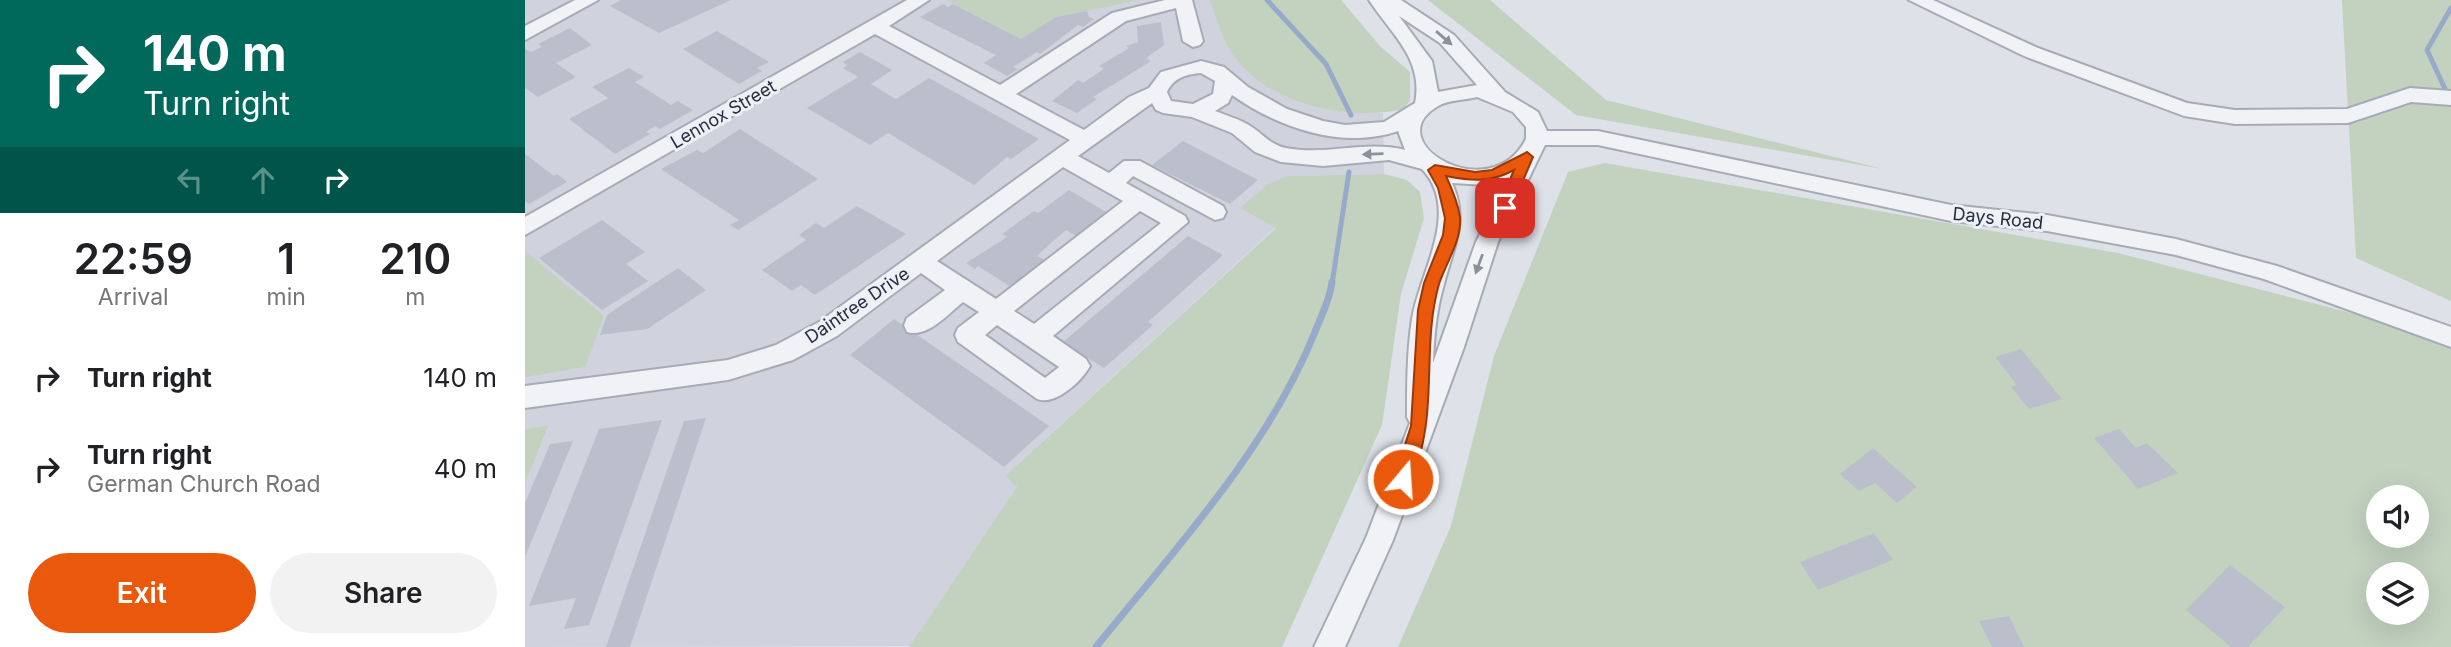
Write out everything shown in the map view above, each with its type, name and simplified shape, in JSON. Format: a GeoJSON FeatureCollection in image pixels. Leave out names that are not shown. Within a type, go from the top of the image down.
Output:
{"type":"FeatureCollection","features":[{"type":"Feature","properties":{"kind":"street"},"geometry":{"type":"LineString","coordinates":[[525,34],[589,0]]}},
{"type":"Feature","properties":{"kind":"street","name":"Lennox Street"},"geometry":{"type":"LineString","coordinates":[[525,227],[920,0]]}},
{"type":"Feature","properties":{"kind":"street"},"geometry":{"type":"LineString","coordinates":[[1378,0],[1425,62],[1430,90],[1409,125],[1408,138],[1412,151],[1429,166],[1445,188],[1453,218],[1426,310],[1420,426]]}},
{"type":"Feature","properties":{"kind":"street"},"geometry":{"type":"LineString","coordinates":[[1329,647],[1379,540],[1452,346],[1487,242],[1514,191],[1531,147],[1535,124],[1527,111],[1496,93],[1447,39],[1388,0]]}},
{"type":"Feature","properties":{"kind":"street"},"geometry":{"type":"LineString","coordinates":[[1918,0],[2031,52],[2184,109],[2235,117],[2348,116],[2410,95],[2451,98]]}},
{"type":"Feature","properties":{"kind":"street"},"geometry":{"type":"LineString","coordinates":[[1001,94],[1119,17],[1183,1],[1193,41],[1227,85],[1221,98],[1195,111]]}},
{"type":"Feature","properties":{"kind":"street"},"geometry":{"type":"LineString","coordinates":[[875,26],[1086,140]]}},
{"type":"Feature","properties":{"kind":"street"},"geometry":{"type":"LineString","coordinates":[[1193,41],[1183,56],[1180,70],[1218,74],[1248,97],[1324,129],[1356,132],[1390,127],[1458,92],[1496,93]]}},
{"type":"Feature","properties":{"kind":"street","name":"Daintree Drive"},"geometry":{"type":"LineString","coordinates":[[525,397],[728,370],[783,353],[828,329],[1136,102],[1157,92],[1164,79],[1180,70]]}},
{"type":"Feature","properties":{"kind":"street"},"geometry":{"type":"LineString","coordinates":[[1157,92],[1163,105],[1171,109]]}},
{"type":"Feature","properties":{"kind":"street"},"geometry":{"type":"LineString","coordinates":[[1107,124],[1171,109],[1195,111],[1239,128],[1281,155],[1305,159],[1389,153],[1475,177],[1495,174],[1531,147]]}},
{"type":"Feature","properties":{"kind":"street"},"geometry":{"type":"LineString","coordinates":[[1257,141],[1264,130],[1291,117]]}},
{"type":"Feature","properties":{"kind":"street","name":"Days Road"},"geometry":{"type":"LineString","coordinates":[[1531,147],[1598,138],[1951,213],[2047,223],[2176,247],[2269,272],[2451,338]]}},
{"type":"Feature","properties":{"kind":"street"},"geometry":{"type":"LineString","coordinates":[[1035,337],[1177,222],[1063,157]]}},
{"type":"Feature","properties":{"kind":"street"},"geometry":{"type":"LineString","coordinates":[[1110,184],[1132,166],[1215,212]]}},
{"type":"Feature","properties":{"kind":"street"},"geometry":{"type":"LineString","coordinates":[[920,261],[963,289],[997,312],[1035,337],[1077,366],[1047,392],[967,335],[997,312],[1150,206],[1183,195]]}},
{"type":"Feature","properties":{"kind":"street"},"geometry":{"type":"LineString","coordinates":[[916,325],[963,289]]}},
{"type":"Feature","properties":{"kind":"shaded area"},"geometry":{"type":"Polygon","coordinates":[[[525,0],[1209,0],[1234,57],[1284,96],[1331,110],[1383,113],[1384,174],[1287,176],[1241,208],[1276,227],[1006,475],[1017,487],[911,646],[525,647],[525,484],[549,426],[525,429],[525,0]]]}},
{"type":"Feature","properties":{"kind":"green space"},"geometry":{"type":"Polygon","coordinates":[[[946,0],[1140,0],[1056,17],[1021,39],[946,0]]]}},
{"type":"Feature","properties":{"kind":"green space"},"geometry":{"type":"Polygon","coordinates":[[[1209,0],[1341,0],[1380,46],[1410,72],[1410,100],[1404,109],[1359,113],[1336,111],[1291,99],[1252,75],[1231,53],[1209,0]]]}},
{"type":"Feature","properties":{"kind":"green space"},"geometry":{"type":"Polygon","coordinates":[[[1428,0],[1490,0],[1606,100],[1883,169],[1576,115],[1428,0]]]}},
{"type":"Feature","properties":{"kind":"green space"},"geometry":{"type":"Polygon","coordinates":[[[2342,0],[2451,0],[2451,301],[2356,258],[2342,0]]]}},
{"type":"Feature","properties":{"kind":"green space"},"geometry":{"type":"Polygon","coordinates":[[[1605,163],[2118,253],[2367,317],[2451,349],[2451,647],[1398,647],[1451,526],[1494,356],[1568,172],[1605,163]]]}},
{"type":"Feature","properties":{"kind":"green space"},"geometry":{"type":"Polygon","coordinates":[[[1384,174],[1407,180],[1420,192],[1424,218],[1401,294],[1382,425],[1282,647],[909,647],[1017,487],[1005,476],[1276,228],[1240,208],[1267,185],[1287,176],[1384,174]]]}},
{"type":"Feature","properties":{"kind":"green space"},"geometry":{"type":"Polygon","coordinates":[[[525,251],[604,316],[585,367],[525,377],[525,251]]]}},
{"type":"Feature","properties":{"kind":"green space"},"geometry":{"type":"Polygon","coordinates":[[[549,425],[525,484],[525,429],[549,425]]]}},
{"type":"Feature","properties":{"kind":"building"},"geometry":{"type":"Polygon","coordinates":[[[621,0],[731,0],[659,33],[610,6],[621,0]]]}},
{"type":"Feature","properties":{"kind":"building"},"geometry":{"type":"Polygon","coordinates":[[[943,4],[948,7],[953,4],[1021,39],[1056,17],[1087,11],[1089,17],[1094,19],[1083,27],[1078,25],[1040,54],[1037,52],[1013,67],[1018,69],[1007,76],[984,63],[996,55],[920,17],[943,4]]]}},
{"type":"Feature","properties":{"kind":"building"},"geometry":{"type":"Polygon","coordinates":[[[1161,22],[1164,45],[1146,58],[1151,61],[1093,97],[1097,99],[1077,113],[1052,101],[1078,80],[1083,83],[1104,69],[1099,66],[1129,48],[1126,46],[1138,42],[1137,26],[1161,22]]]}},
{"type":"Feature","properties":{"kind":"building"},"geometry":{"type":"Polygon","coordinates":[[[570,28],[592,45],[556,63],[576,77],[538,97],[525,88],[525,49],[531,52],[542,47],[538,44],[570,28]]]}},
{"type":"Feature","properties":{"kind":"building"},"geometry":{"type":"Polygon","coordinates":[[[717,31],[769,62],[757,68],[762,71],[739,84],[683,49],[717,31]]]}},
{"type":"Feature","properties":{"kind":"building"},"geometry":{"type":"Polygon","coordinates":[[[860,52],[892,70],[871,84],[896,99],[929,78],[1039,139],[1011,159],[1007,157],[974,185],[888,133],[870,145],[807,108],[858,77],[843,68],[847,66],[843,62],[860,52]]]}},
{"type":"Feature","properties":{"kind":"building"},"geometry":{"type":"Polygon","coordinates":[[[629,68],[644,77],[635,82],[671,105],[678,101],[693,110],[660,129],[655,126],[646,132],[650,134],[615,154],[569,119],[608,98],[592,87],[629,68]]]}},
{"type":"Feature","properties":{"kind":"building"},"geometry":{"type":"Polygon","coordinates":[[[740,129],[818,179],[738,230],[730,225],[739,220],[661,169],[697,150],[703,153],[740,129]]]}},
{"type":"Feature","properties":{"kind":"building"},"geometry":{"type":"Polygon","coordinates":[[[1183,141],[1258,180],[1230,204],[1152,165],[1183,141]]]}},
{"type":"Feature","properties":{"kind":"building"},"geometry":{"type":"Polygon","coordinates":[[[525,154],[554,176],[557,174],[567,182],[529,204],[525,201],[525,154]]]}},
{"type":"Feature","properties":{"kind":"building"},"geometry":{"type":"Polygon","coordinates":[[[1069,190],[1106,212],[1076,236],[1066,230],[1037,256],[1045,260],[1011,287],[978,266],[975,269],[966,263],[1007,237],[1002,234],[1034,211],[1038,213],[1069,190]]]}},
{"type":"Feature","properties":{"kind":"building"},"geometry":{"type":"Polygon","coordinates":[[[857,206],[906,234],[815,295],[801,285],[792,291],[762,270],[806,240],[799,235],[816,223],[824,228],[857,206]]]}},
{"type":"Feature","properties":{"kind":"building"},"geometry":{"type":"Polygon","coordinates":[[[602,220],[645,252],[626,264],[648,281],[602,310],[539,258],[602,220]]]}},
{"type":"Feature","properties":{"kind":"building"},"geometry":{"type":"Polygon","coordinates":[[[1188,236],[1223,255],[1148,322],[1153,325],[1104,368],[1063,342],[1188,236]]]}},
{"type":"Feature","properties":{"kind":"building"},"geometry":{"type":"Polygon","coordinates":[[[678,268],[706,290],[647,329],[600,335],[607,315],[678,268]]]}},
{"type":"Feature","properties":{"kind":"building"},"geometry":{"type":"Polygon","coordinates":[[[894,319],[1049,426],[1004,467],[850,355],[894,319]]]}},
{"type":"Feature","properties":{"kind":"building"},"geometry":{"type":"Polygon","coordinates":[[[2021,349],[2062,399],[2029,409],[2011,387],[2017,385],[1995,357],[2021,349]]]}},
{"type":"Feature","properties":{"kind":"building"},"geometry":{"type":"Polygon","coordinates":[[[706,418],[630,647],[606,647],[684,421],[706,418]]]}},
{"type":"Feature","properties":{"kind":"building"},"geometry":{"type":"Polygon","coordinates":[[[662,420],[589,625],[564,629],[576,598],[529,606],[599,429],[662,420]]]}},
{"type":"Feature","properties":{"kind":"building"},"geometry":{"type":"Polygon","coordinates":[[[2119,429],[2136,448],[2147,443],[2178,473],[2138,489],[2094,438],[2119,429]]]}},
{"type":"Feature","properties":{"kind":"building"},"geometry":{"type":"Polygon","coordinates":[[[573,441],[525,557],[525,503],[550,444],[573,441]]]}},
{"type":"Feature","properties":{"kind":"building"},"geometry":{"type":"Polygon","coordinates":[[[1873,448],[1917,487],[1897,503],[1875,483],[1859,491],[1840,474],[1873,448]]]}},
{"type":"Feature","properties":{"kind":"building"},"geometry":{"type":"Polygon","coordinates":[[[1874,533],[1893,560],[1818,590],[1800,562],[1874,533]]]}},
{"type":"Feature","properties":{"kind":"building"},"geometry":{"type":"Polygon","coordinates":[[[2230,565],[2285,607],[2248,647],[2231,647],[2186,610],[2230,565]]]}},
{"type":"Feature","properties":{"kind":"building"},"geometry":{"type":"Polygon","coordinates":[[[2009,616],[2024,647],[1992,647],[1979,621],[2009,616]]]}},
{"type":"Feature","properties":{"kind":"waterway"},"geometry":{"type":"LineString","coordinates":[[1267,0],[1326,64],[1351,115]]}},
{"type":"Feature","properties":{"kind":"waterway"},"geometry":{"type":"LineString","coordinates":[[2446,91],[2427,50],[2451,8]]}},
{"type":"Feature","properties":{"kind":"waterway"},"geometry":{"type":"LineString","coordinates":[[1332,284],[1349,172]]}},
{"type":"Feature","properties":{"kind":"waterway"},"geometry":{"type":"LineString","coordinates":[[1096,647],[1217,497],[1272,418],[1315,332],[1332,282]]}},
{"type":"Feature","properties":{"kind":"route"},"geometry":{"type":"LineString","coordinates":[[1403,479],[1420,426],[1426,310],[1453,218],[1445,188],[1435,170],[1475,177],[1495,174],[1513,167],[1527,157],[1505,208]]}}]}
